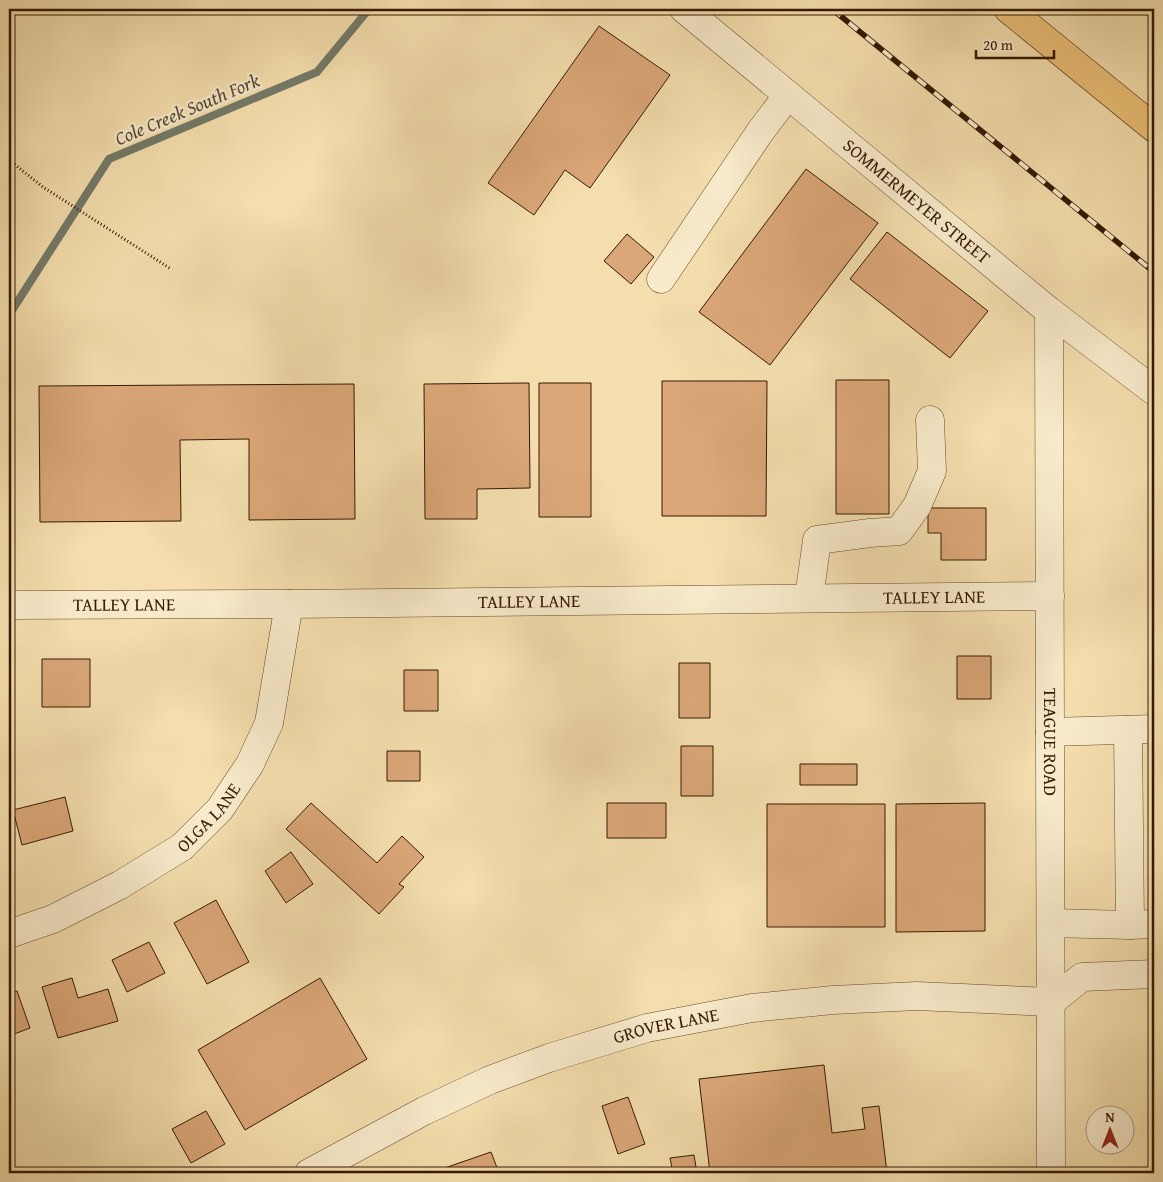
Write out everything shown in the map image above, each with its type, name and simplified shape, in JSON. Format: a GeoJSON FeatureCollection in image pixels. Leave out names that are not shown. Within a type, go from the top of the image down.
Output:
{"type":"FeatureCollection","features":[{"type":"Feature","properties":{"kind":"main road"},"geometry":{"type":"LineString","coordinates":[[1008,9],[1154,128]]}},
{"type":"Feature","properties":{"kind":"street","name":"SOMMERMEYER STREET"},"geometry":{"type":"LineString","coordinates":[[684,9],[1049,312],[1154,391]]}},
{"type":"Feature","properties":{"kind":"street"},"geometry":{"type":"LineString","coordinates":[[661,280],[760,132],[788,95]]}},
{"type":"Feature","properties":{"kind":"street","name":"TEAGUE ROAD"},"geometry":{"type":"LineString","coordinates":[[1049,312],[1051,1173]]}},
{"type":"Feature","properties":{"kind":"street"},"geometry":{"type":"LineString","coordinates":[[809,598],[817,540],[899,531],[917,506],[932,470],[930,420]]}},
{"type":"Feature","properties":{"kind":"street","name":"TALLEY LANE"},"geometry":{"type":"LineString","coordinates":[[9,605],[1050,596]]}},
{"type":"Feature","properties":{"kind":"street","name":"OLGA LANE"},"geometry":{"type":"LineString","coordinates":[[9,934],[53,919],[120,885],[182,847],[220,809],[250,764],[269,723],[290,604]]}},
{"type":"Feature","properties":{"kind":"street"},"geometry":{"type":"LineString","coordinates":[[1050,732],[1141,729],[1142,924],[1051,923]]}},
{"type":"Feature","properties":{"kind":"street"},"geometry":{"type":"LineString","coordinates":[[1051,1002],[1082,977],[1154,974]]}},
{"type":"Feature","properties":{"kind":"street","name":"GROVER LANE"},"geometry":{"type":"LineString","coordinates":[[309,1173],[424,1111],[490,1080],[549,1058],[647,1028],[752,1008],[832,1000],[917,996],[1051,1002]]}},
{"type":"Feature","properties":{"kind":"path"},"geometry":{"type":"LineString","coordinates":[[9,160],[43,187],[171,269]]}},
{"type":"Feature","properties":{"kind":"building"},"geometry":{"type":"Polygon","coordinates":[[[599,26],[670,75],[590,188],[565,170],[534,215],[488,183],[599,26]]]}},
{"type":"Feature","properties":{"kind":"building"},"geometry":{"type":"Polygon","coordinates":[[[806,169],[878,223],[770,365],[699,312],[806,169]]]}},
{"type":"Feature","properties":{"kind":"building"},"geometry":{"type":"Polygon","coordinates":[[[887,232],[988,311],[950,358],[850,279],[887,232]]]}},
{"type":"Feature","properties":{"kind":"building"},"geometry":{"type":"Polygon","coordinates":[[[627,234],[654,257],[631,284],[604,261],[627,234]]]}},
{"type":"Feature","properties":{"kind":"building"},"geometry":{"type":"Polygon","coordinates":[[[836,380],[889,380],[889,514],[836,514],[836,380]]]}},
{"type":"Feature","properties":{"kind":"building"},"geometry":{"type":"Polygon","coordinates":[[[662,381],[767,381],[766,516],[662,516],[662,381]]]}},
{"type":"Feature","properties":{"kind":"building"},"geometry":{"type":"Polygon","coordinates":[[[529,383],[530,488],[477,489],[477,519],[425,519],[424,384],[529,383]]]}},
{"type":"Feature","properties":{"kind":"building"},"geometry":{"type":"Polygon","coordinates":[[[539,383],[591,383],[591,517],[539,517],[539,383]]]}},
{"type":"Feature","properties":{"kind":"building"},"geometry":{"type":"Polygon","coordinates":[[[354,384],[355,519],[249,520],[249,439],[180,440],[181,521],[40,522],[39,386],[354,384]]]}},
{"type":"Feature","properties":{"kind":"building"},"geometry":{"type":"Polygon","coordinates":[[[928,508],[986,508],[986,560],[941,560],[941,533],[928,533],[928,508]]]}},
{"type":"Feature","properties":{"kind":"building"},"geometry":{"type":"Polygon","coordinates":[[[957,656],[991,656],[991,699],[957,699],[957,656]]]}},
{"type":"Feature","properties":{"kind":"building"},"geometry":{"type":"Polygon","coordinates":[[[42,659],[90,659],[90,707],[42,707],[42,659]]]}},
{"type":"Feature","properties":{"kind":"building"},"geometry":{"type":"Polygon","coordinates":[[[679,663],[710,663],[710,718],[679,718],[679,663]]]}},
{"type":"Feature","properties":{"kind":"building"},"geometry":{"type":"Polygon","coordinates":[[[404,670],[438,670],[438,711],[404,711],[404,670]]]}},
{"type":"Feature","properties":{"kind":"building"},"geometry":{"type":"Polygon","coordinates":[[[681,746],[713,746],[713,796],[681,796],[681,746]]]}},
{"type":"Feature","properties":{"kind":"building"},"geometry":{"type":"Polygon","coordinates":[[[387,751],[420,751],[420,781],[387,781],[387,751]]]}},
{"type":"Feature","properties":{"kind":"building"},"geometry":{"type":"Polygon","coordinates":[[[800,764],[857,764],[857,785],[800,785],[800,764]]]}},
{"type":"Feature","properties":{"kind":"building"},"geometry":{"type":"Polygon","coordinates":[[[65,797],[73,831],[22,845],[13,810],[65,797]]]}},
{"type":"Feature","properties":{"kind":"building"},"geometry":{"type":"Polygon","coordinates":[[[311,803],[377,863],[402,836],[424,857],[399,884],[404,887],[379,914],[286,829],[311,803]]]}},
{"type":"Feature","properties":{"kind":"building"},"geometry":{"type":"Polygon","coordinates":[[[607,803],[666,803],[666,838],[607,838],[607,803]]]}},
{"type":"Feature","properties":{"kind":"building"},"geometry":{"type":"Polygon","coordinates":[[[985,803],[985,931],[896,932],[896,804],[985,803]]]}},
{"type":"Feature","properties":{"kind":"building"},"geometry":{"type":"Polygon","coordinates":[[[767,804],[885,804],[885,927],[767,927],[767,804]]]}},
{"type":"Feature","properties":{"kind":"building"},"geometry":{"type":"Polygon","coordinates":[[[291,852],[313,884],[286,903],[265,871],[291,852]]]}},
{"type":"Feature","properties":{"kind":"building"},"geometry":{"type":"Polygon","coordinates":[[[216,900],[249,962],[207,984],[174,923],[216,900]]]}},
{"type":"Feature","properties":{"kind":"building"},"geometry":{"type":"Polygon","coordinates":[[[149,942],[165,973],[127,992],[112,960],[149,942]]]}},
{"type":"Feature","properties":{"kind":"building"},"geometry":{"type":"Polygon","coordinates":[[[72,978],[78,998],[108,989],[118,1021],[58,1038],[42,987],[72,978]]]}},
{"type":"Feature","properties":{"kind":"building"},"geometry":{"type":"Polygon","coordinates":[[[320,978],[367,1059],[245,1130],[198,1050],[320,978]]]}},
{"type":"Feature","properties":{"kind":"building"},"geometry":{"type":"Polygon","coordinates":[[[17,991],[30,1028],[9,1036],[9,994],[17,991]]]}},
{"type":"Feature","properties":{"kind":"building"},"geometry":{"type":"Polygon","coordinates":[[[824,1065],[832,1133],[865,1129],[862,1108],[879,1106],[887,1173],[710,1173],[699,1079],[824,1065]]]}},
{"type":"Feature","properties":{"kind":"building"},"geometry":{"type":"Polygon","coordinates":[[[628,1097],[645,1144],[618,1154],[602,1106],[628,1097]]]}},
{"type":"Feature","properties":{"kind":"building"},"geometry":{"type":"Polygon","coordinates":[[[206,1111],[225,1144],[191,1163],[172,1129],[206,1111]]]}},
{"type":"Feature","properties":{"kind":"building"},"geometry":{"type":"Polygon","coordinates":[[[491,1152],[499,1173],[437,1173],[436,1171],[491,1152]]]}},
{"type":"Feature","properties":{"kind":"building"},"geometry":{"type":"Polygon","coordinates":[[[694,1155],[697,1173],[673,1173],[670,1158],[694,1155]]]}},
{"type":"Feature","properties":{"kind":"building"},"geometry":{"type":"Polygon","coordinates":[[[86,1167],[88,1173],[69,1173],[69,1172],[86,1167]]]}},
{"type":"Feature","properties":{"kind":"waterway","name":"Cole Creek South Fork"},"geometry":{"type":"LineString","coordinates":[[9,315],[109,159],[317,72],[369,9]]}},
{"type":"Feature","properties":{"kind":"railway"},"geometry":{"type":"LineString","coordinates":[[832,9],[1154,272]]}}]}
